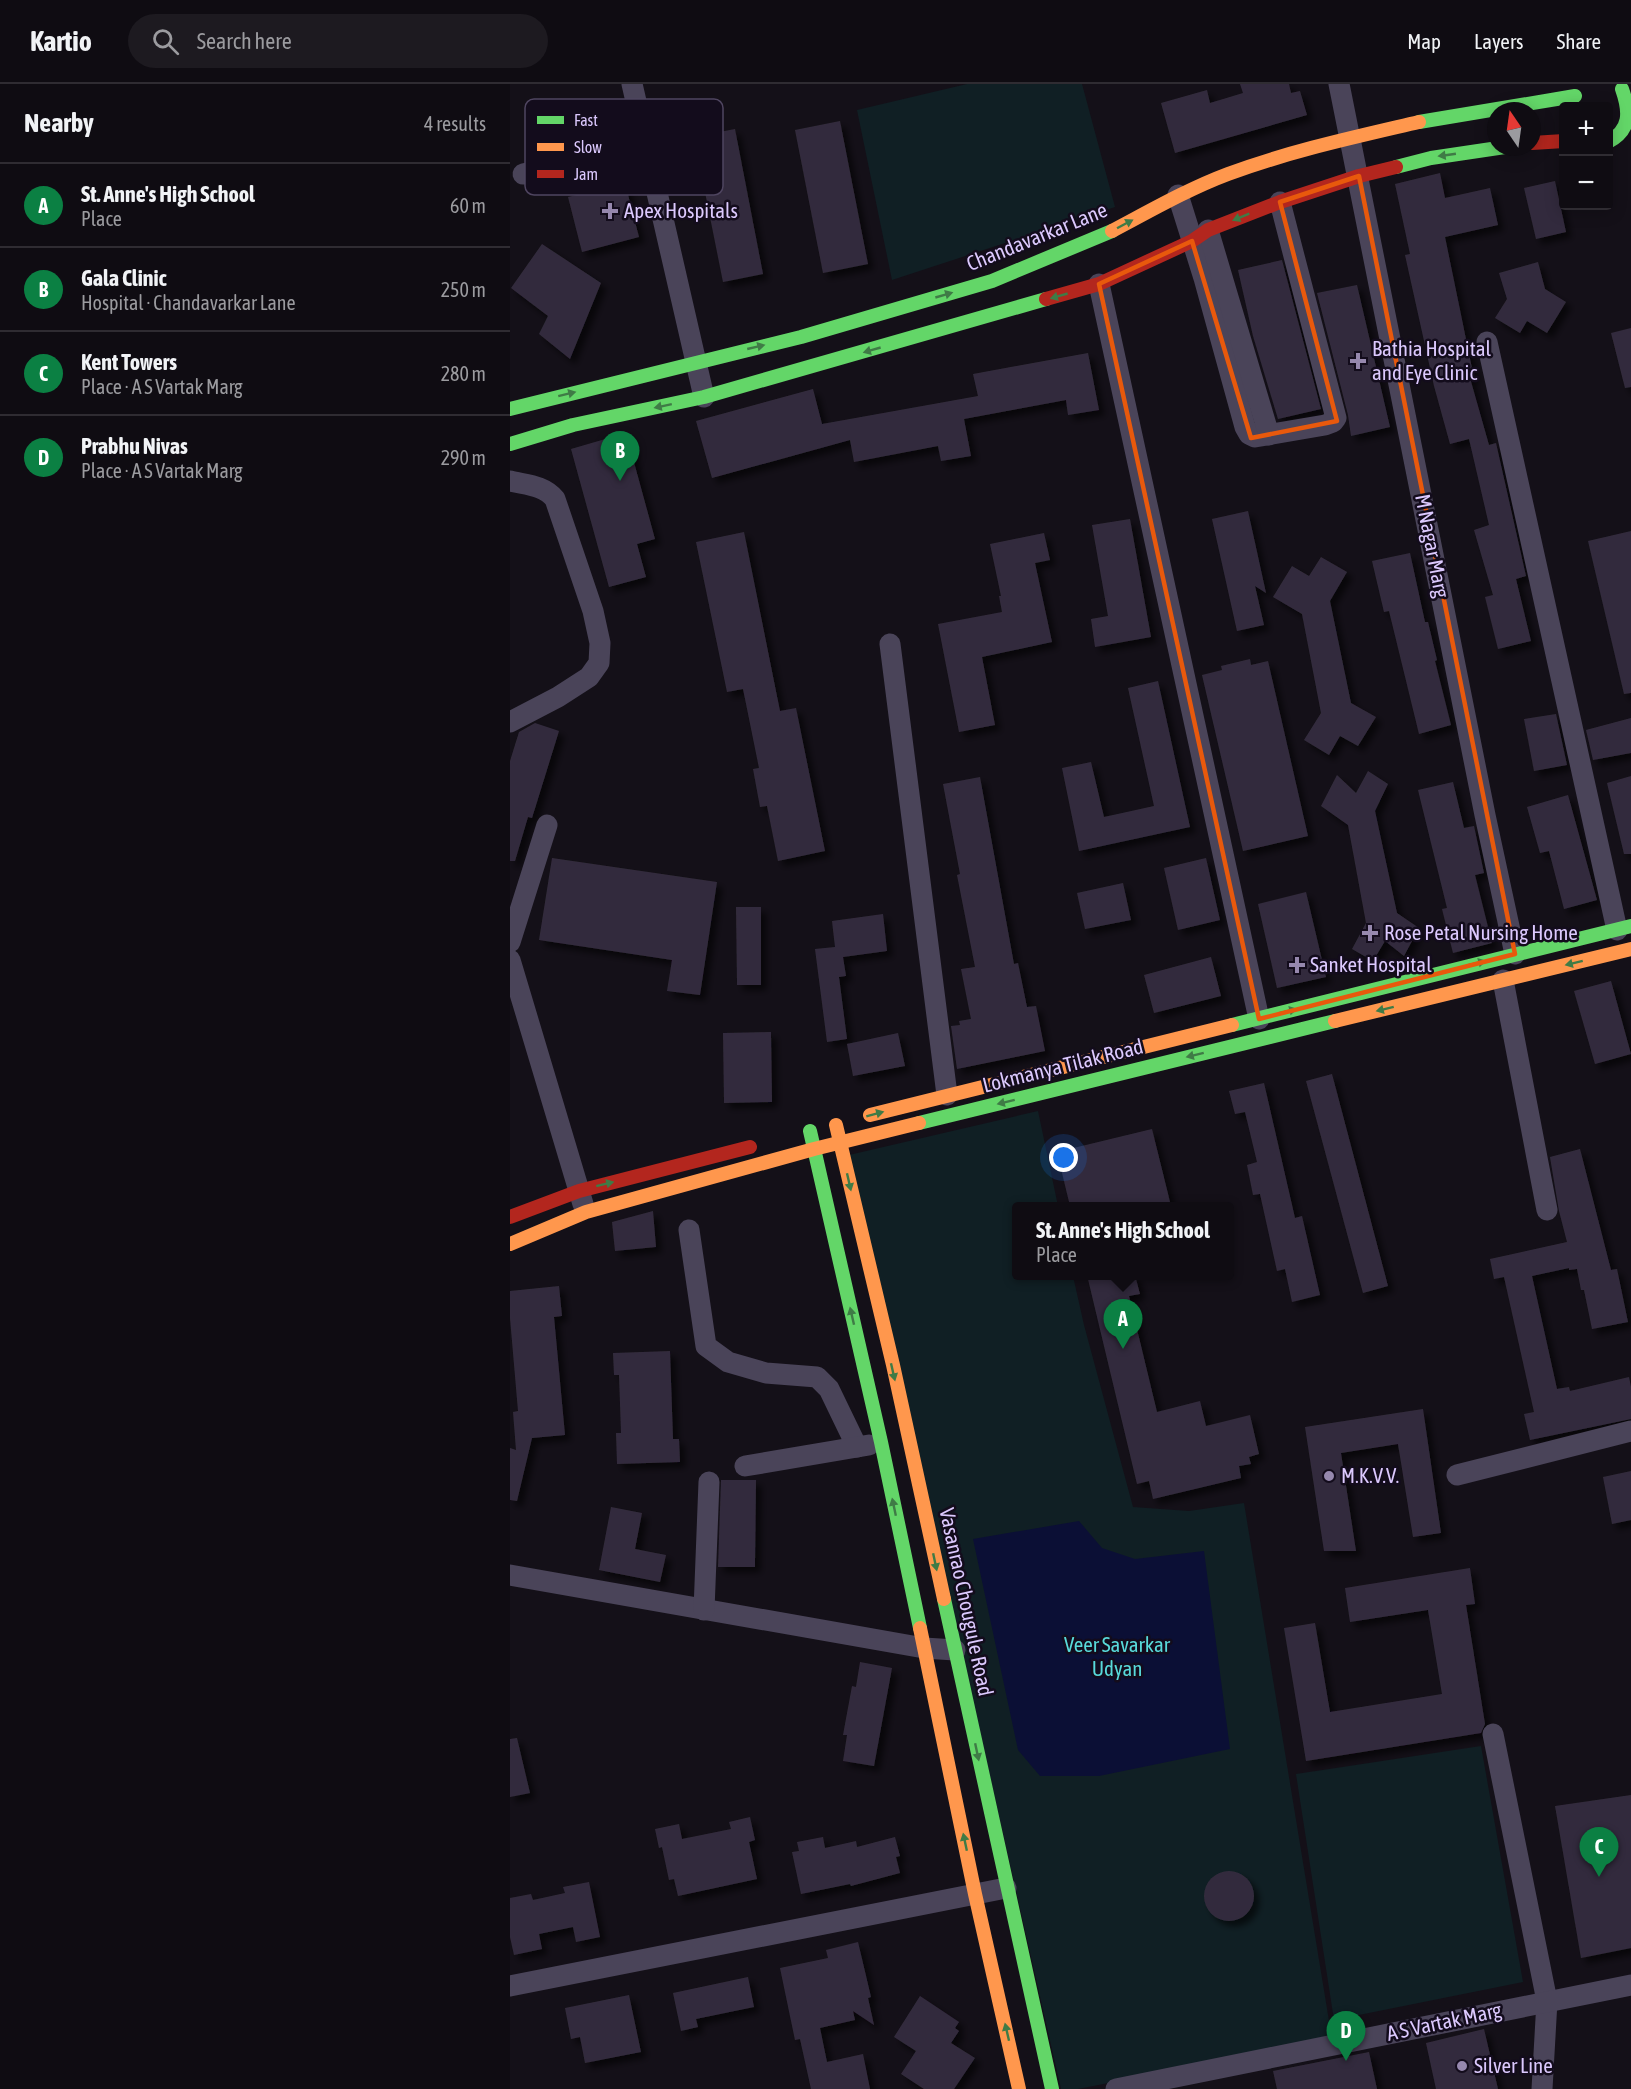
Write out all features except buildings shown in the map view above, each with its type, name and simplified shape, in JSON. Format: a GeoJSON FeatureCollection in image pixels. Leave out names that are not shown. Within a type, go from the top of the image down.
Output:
{"type":"FeatureCollection","features":[{"type":"Feature","properties":{"kind":"street"},"geometry":{"type":"LineString","coordinates":[[632,84],[636,99]]}},
{"type":"Feature","properties":{"kind":"street","name":"M Nagar Marg"},"geometry":{"type":"LineString","coordinates":[[1339,84],[1515,954]]}},
{"type":"Feature","properties":{"kind":"street"},"geometry":{"type":"LineString","coordinates":[[1607,84],[1626,89],[1630,108],[1624,135]]}},
{"type":"Feature","properties":{"kind":"street","name":"Chandavarkar Lane"},"geometry":{"type":"LineString","coordinates":[[510,409],[801,336],[992,281],[1099,237],[1178,195],[1228,174],[1322,145],[1431,120],[1576,97]]}},
{"type":"Feature","properties":{"kind":"street"},"geometry":{"type":"LineString","coordinates":[[1541,142],[1559,141]]}},
{"type":"Feature","properties":{"kind":"street"},"geometry":{"type":"LineString","coordinates":[[510,444],[573,425],[704,397],[1099,284],[1200,236],[1280,202],[1359,176],[1431,158],[1487,150]]}},
{"type":"Feature","properties":{"kind":"street"},"geometry":{"type":"LineString","coordinates":[[658,195],[704,397]]}},
{"type":"Feature","properties":{"kind":"street"},"geometry":{"type":"LineString","coordinates":[[1178,195],[1200,236],[1269,435],[1325,425],[1336,418],[1280,202]]}},
{"type":"Feature","properties":{"kind":"street"},"geometry":{"type":"LineString","coordinates":[[1099,284],[1259,1019]]}},
{"type":"Feature","properties":{"kind":"street"},"geometry":{"type":"LineString","coordinates":[[1487,342],[1624,928]]}},
{"type":"Feature","properties":{"kind":"street"},"geometry":{"type":"LineString","coordinates":[[510,481],[549,492],[555,499],[600,642],[599,663],[589,677],[558,697],[510,722]]}},
{"type":"Feature","properties":{"kind":"street"},"geometry":{"type":"LineString","coordinates":[[890,644],[947,1095]]}},
{"type":"Feature","properties":{"kind":"street"},"geometry":{"type":"LineString","coordinates":[[510,942],[548,825]]}},
{"type":"Feature","properties":{"kind":"street","name":"Lokmanya Tilak Road"},"geometry":{"type":"LineString","coordinates":[[814,1149],[804,1133],[947,1095],[1624,928]]}},
{"type":"Feature","properties":{"kind":"street","name":"Lokmanya Tilak Road"},"geometry":{"type":"LineString","coordinates":[[510,1244],[586,1212],[814,1149],[1631,949]]}},
{"type":"Feature","properties":{"kind":"street"},"geometry":{"type":"LineString","coordinates":[[510,960],[586,1212]]}},
{"type":"Feature","properties":{"kind":"street"},"geometry":{"type":"LineString","coordinates":[[1503,980],[1547,1210]]}},
{"type":"Feature","properties":{"kind":"street","name":"Vasanrao Chougule Road"},"geometry":{"type":"LineString","coordinates":[[847,1122],[840,1143],[901,1406],[1052,2089]]}},
{"type":"Feature","properties":{"kind":"street"},"geometry":{"type":"LineString","coordinates":[[510,1216],[579,1191],[764,1143]]}},
{"type":"Feature","properties":{"kind":"street"},"geometry":{"type":"LineString","coordinates":[[814,1149],[881,1442],[975,1894],[1019,2089]]}},
{"type":"Feature","properties":{"kind":"street"},"geometry":{"type":"LineString","coordinates":[[688,1230],[705,1346],[728,1362],[766,1373],[817,1377],[829,1389],[857,1447]]}},
{"type":"Feature","properties":{"kind":"street"},"geometry":{"type":"LineString","coordinates":[[1457,1475],[1631,1431]]}},
{"type":"Feature","properties":{"kind":"street"},"geometry":{"type":"LineString","coordinates":[[745,1466],[881,1442]]}},
{"type":"Feature","properties":{"kind":"street"},"geometry":{"type":"LineString","coordinates":[[704,1610],[709,1482]]}},
{"type":"Feature","properties":{"kind":"street"},"geometry":{"type":"LineString","coordinates":[[510,1575],[704,1610],[954,1650]]}},
{"type":"Feature","properties":{"kind":"street"},"geometry":{"type":"LineString","coordinates":[[1493,1734],[1547,2001],[1542,2089]]}},
{"type":"Feature","properties":{"kind":"street"},"geometry":{"type":"LineString","coordinates":[[510,1986],[1006,1888]]}},
{"type":"Feature","properties":{"kind":"street","name":"A S Vartak Marg"},"geometry":{"type":"LineString","coordinates":[[1116,2089],[1631,1984]]}},
{"type":"Feature","properties":{"kind":"highlighted area"},"geometry":{"type":"Polygon","coordinates":[[[1359,176],[1515,954],[1259,1019],[1099,284],[1192,241],[1251,438],[1337,421],[1280,202],[1359,176]]]}},
{"type":"Feature","properties":{"kind":"green space"},"geometry":{"type":"Polygon","coordinates":[[[967,84],[1082,84],[1115,207],[892,280],[857,110],[967,84]]]}},
{"type":"Feature","properties":{"kind":"green space","name":"Veer Savarkar Udyan"},"geometry":{"type":"Polygon","coordinates":[[[1038,1111],[1057,1202],[1012,1202],[1012,1280],[1074,1280],[1133,1507],[1189,1511],[1244,1503],[1332,2039],[1078,2089],[1061,2089],[849,1155],[1038,1111]]]}},
{"type":"Feature","properties":{"kind":"green space"},"geometry":{"type":"Polygon","coordinates":[[[1481,1746],[1523,1982],[1334,2020],[1296,1774],[1481,1746]]]}},
{"type":"Feature","properties":{"kind":"shaded area"},"geometry":{"type":"Polygon","coordinates":[[[1079,1521],[1102,1548],[1135,1559],[1204,1551],[1230,1749],[1099,1776],[1040,1776],[1018,1750],[973,1539],[1079,1521]]]}},
{"type":"Feature","properties":{"kind":"traffic: fast"},"geometry":{"type":"LineString","coordinates":[[1613,139],[1621,132],[1627,120],[1622,89]]}},
{"type":"Feature","properties":{"kind":"traffic: fast"},"geometry":{"type":"LineString","coordinates":[[1419,122],[1575,96]]}},
{"type":"Feature","properties":{"kind":"traffic: fast"},"geometry":{"type":"LineString","coordinates":[[1396,167],[1431,158],[1487,150]]}},
{"type":"Feature","properties":{"kind":"traffic: fast"},"geometry":{"type":"LineString","coordinates":[[510,409],[801,337],[992,281],[1112,231]]}},
{"type":"Feature","properties":{"kind":"traffic: fast"},"geometry":{"type":"LineString","coordinates":[[510,444],[573,425],[704,397],[1046,299]]}},
{"type":"Feature","properties":{"kind":"traffic: fast"},"geometry":{"type":"LineString","coordinates":[[1232,1025],[1631,926]]}},
{"type":"Feature","properties":{"kind":"traffic: fast"},"geometry":{"type":"LineString","coordinates":[[919,1123],[1335,1021]]}},
{"type":"Feature","properties":{"kind":"traffic: fast"},"geometry":{"type":"LineString","coordinates":[[810,1131],[881,1442],[920,1628]]}},
{"type":"Feature","properties":{"kind":"traffic: fast"},"geometry":{"type":"LineString","coordinates":[[944,1599],[1052,2089]]}},
{"type":"Feature","properties":{"kind":"traffic: slow"},"geometry":{"type":"LineString","coordinates":[[1112,231],[1184,193],[1228,174],[1299,151],[1419,122]]}},
{"type":"Feature","properties":{"kind":"traffic: slow"},"geometry":{"type":"LineString","coordinates":[[1335,1021],[1631,949]]}},
{"type":"Feature","properties":{"kind":"traffic: slow"},"geometry":{"type":"LineString","coordinates":[[870,1115],[1232,1025]]}},
{"type":"Feature","properties":{"kind":"traffic: slow"},"geometry":{"type":"LineString","coordinates":[[510,1244],[586,1212],[814,1149],[919,1123]]}},
{"type":"Feature","properties":{"kind":"traffic: slow"},"geometry":{"type":"LineString","coordinates":[[836,1125],[893,1365],[944,1599]]}},
{"type":"Feature","properties":{"kind":"traffic: slow"},"geometry":{"type":"LineString","coordinates":[[920,1628],[975,1894],[1019,2089]]}},
{"type":"Feature","properties":{"kind":"traffic: jam"},"geometry":{"type":"LineString","coordinates":[[1541,142],[1559,141]]}},
{"type":"Feature","properties":{"kind":"traffic: jam"},"geometry":{"type":"LineString","coordinates":[[1046,299],[1099,284],[1192,241],[1208,230],[1280,202],[1359,176],[1396,167]]}},
{"type":"Feature","properties":{"kind":"traffic: jam"},"geometry":{"type":"LineString","coordinates":[[510,1217],[579,1191],[750,1147]]}},
{"type":"Feature","properties":{"kind":"place","name":"Apex Hospitals"},"geometry":{"type":"Point","coordinates":[610,211]}},
{"type":"Feature","properties":{"kind":"place","name":"Bathia Hospital and Eye Clinic"},"geometry":{"type":"Point","coordinates":[1358,361]}},
{"type":"Feature","properties":{"kind":"place","name":"Gala Clinic"},"geometry":{"type":"Point","coordinates":[620,481]}},
{"type":"Feature","properties":{"kind":"place","name":"Rose Petal Nursing Home"},"geometry":{"type":"Point","coordinates":[1370,933]}},
{"type":"Feature","properties":{"kind":"place","name":"Sanket Hospital"},"geometry":{"type":"Point","coordinates":[1297,965]}},
{"type":"Feature","properties":{"kind":"place","name":"St. Anne's High School"},"geometry":{"type":"Point","coordinates":[1123,1349]}},
{"type":"Feature","properties":{"kind":"place","name":"M.K.V.V."},"geometry":{"type":"Point","coordinates":[1329,1476]}},
{"type":"Feature","properties":{"kind":"place","name":"Kent Towers"},"geometry":{"type":"Point","coordinates":[1599,1877]}},
{"type":"Feature","properties":{"kind":"place","name":"Prabhu Nivas"},"geometry":{"type":"Point","coordinates":[1346,2061]}},
{"type":"Feature","properties":{"kind":"place","name":"Silver Line"},"geometry":{"type":"Point","coordinates":[1462,2066]}}]}
